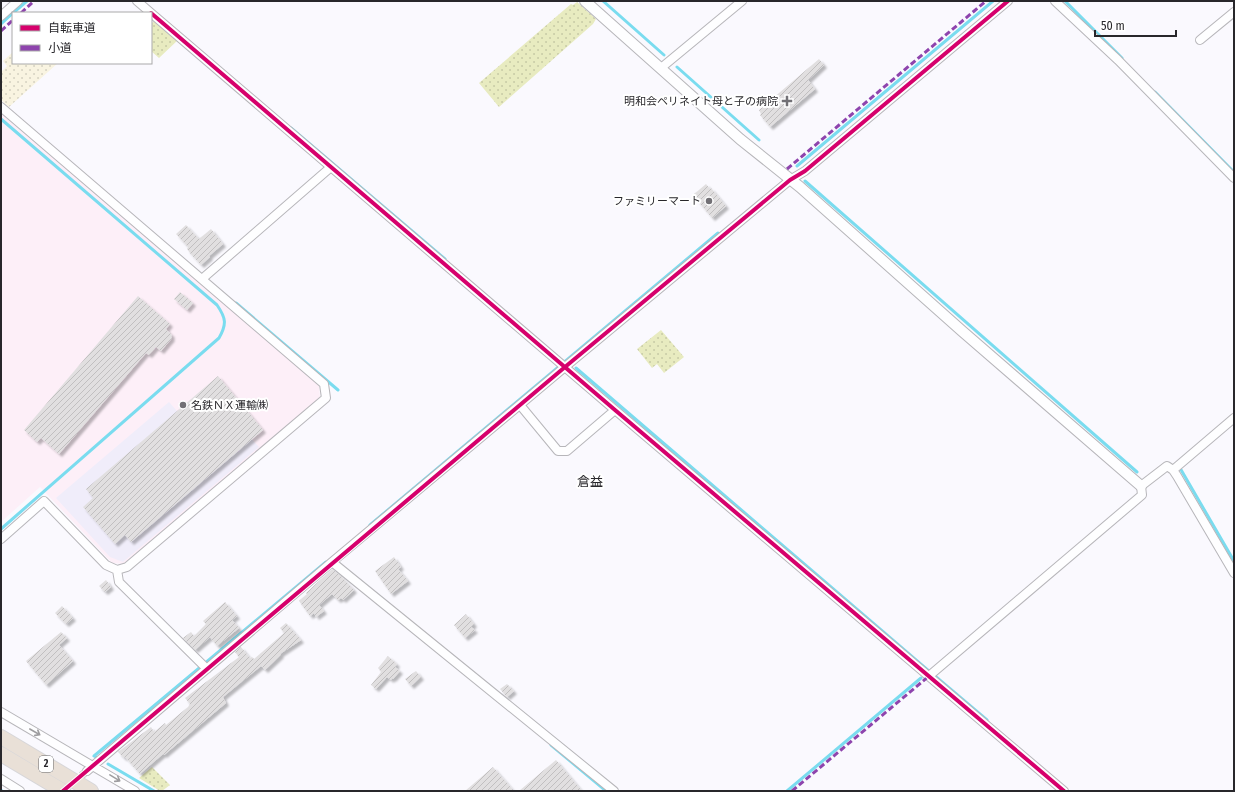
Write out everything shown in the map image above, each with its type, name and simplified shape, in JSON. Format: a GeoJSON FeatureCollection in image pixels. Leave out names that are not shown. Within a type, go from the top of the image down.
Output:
{"type":"FeatureCollection","features":[{"type":"Feature","properties":{"kind":"highway","name":"2"},"geometry":{"type":"LineString","coordinates":[[1,736],[91,791]]}},
{"type":"Feature","properties":{"kind":"highway","name":"2"},"geometry":{"type":"LineString","coordinates":[[1,754],[63,791]]}},
{"type":"Feature","properties":{"kind":"street"},"geometry":{"type":"LineString","coordinates":[[1,16],[18,1]]}},
{"type":"Feature","properties":{"kind":"street"},"geometry":{"type":"LineString","coordinates":[[136,1],[150,12]]}},
{"type":"Feature","properties":{"kind":"street"},"geometry":{"type":"LineString","coordinates":[[585,1],[740,139],[790,180],[1142,486],[1142,495],[930,676]]}},
{"type":"Feature","properties":{"kind":"street"},"geometry":{"type":"LineString","coordinates":[[661,68],[742,1]]}},
{"type":"Feature","properties":{"kind":"street"},"geometry":{"type":"LineString","coordinates":[[87,772],[204,666],[332,562],[520,405],[562,365],[790,180],[805,171],[1008,1]]}},
{"type":"Feature","properties":{"kind":"street"},"geometry":{"type":"LineString","coordinates":[[1056,1],[1118,60],[1121,65],[1234,178]]}},
{"type":"Feature","properties":{"kind":"street"},"geometry":{"type":"LineString","coordinates":[[1200,40],[1234,12]]}},
{"type":"Feature","properties":{"kind":"street"},"geometry":{"type":"LineString","coordinates":[[152,14],[562,365],[1064,791]]}},
{"type":"Feature","properties":{"kind":"street"},"geometry":{"type":"LineString","coordinates":[[1,107],[324,384],[326,398],[127,567],[117,570],[106,565],[44,501],[1,540]]}},
{"type":"Feature","properties":{"kind":"street"},"geometry":{"type":"LineString","coordinates":[[202,279],[331,167]]}},
{"type":"Feature","properties":{"kind":"street"},"geometry":{"type":"LineString","coordinates":[[520,405],[558,451],[567,451],[615,410]]}},
{"type":"Feature","properties":{"kind":"street"},"geometry":{"type":"LineString","coordinates":[[1173,470],[1234,418]]}},
{"type":"Feature","properties":{"kind":"street"},"geometry":{"type":"LineString","coordinates":[[1142,486],[1167,466],[1173,470],[1234,573]]}},
{"type":"Feature","properties":{"kind":"street"},"geometry":{"type":"LineString","coordinates":[[332,562],[614,791]]}},
{"type":"Feature","properties":{"kind":"street"},"geometry":{"type":"LineString","coordinates":[[117,570],[119,582],[204,666]]}},
{"type":"Feature","properties":{"kind":"street"},"geometry":{"type":"LineString","coordinates":[[1,712],[136,791]]}},
{"type":"Feature","properties":{"kind":"street"},"geometry":{"type":"LineString","coordinates":[[1,779],[20,791]]}},
{"type":"Feature","properties":{"kind":"shaded area"},"geometry":{"type":"Polygon","coordinates":[[[1,113],[319,385],[320,398],[125,564],[112,563],[40,487],[1,522],[1,113]]]}},
{"type":"Feature","properties":{"kind":"shaded area"},"geometry":{"type":"Polygon","coordinates":[[[169,402],[200,437],[227,413],[259,447],[123,562],[110,557],[56,498],[169,402]]]}},
{"type":"Feature","properties":{"kind":"green space"},"geometry":{"type":"Polygon","coordinates":[[[577,2],[596,19],[593,24],[499,107],[479,83],[571,4],[573,5],[577,2]]]}},
{"type":"Feature","properties":{"kind":"green space"},"geometry":{"type":"Polygon","coordinates":[[[155,20],[178,40],[159,58],[152,52],[152,23],[155,20]]]}},
{"type":"Feature","properties":{"kind":"green space"},"geometry":{"type":"Polygon","coordinates":[[[661,330],[684,357],[664,373],[657,364],[652,368],[637,349],[661,330]]]}},
{"type":"Feature","properties":{"kind":"green space"},"geometry":{"type":"Polygon","coordinates":[[[152,767],[170,785],[162,791],[139,778],[152,767]]]}},
{"type":"Feature","properties":{"kind":"sand"},"geometry":{"type":"Polygon","coordinates":[[[12,53],[12,64],[57,64],[9,107],[1,100],[1,72],[7,66],[3,61],[12,53]]]}},
{"type":"Feature","properties":{"kind":"building"},"geometry":{"type":"Polygon","coordinates":[[[819,59],[824,65],[808,80],[815,89],[770,127],[760,115],[759,110],[819,59]]]}},
{"type":"Feature","properties":{"kind":"building","name":"ファミリーマート"},"geometry":{"type":"Polygon","coordinates":[[[706,184],[726,206],[712,218],[693,195],[706,184]]]}},
{"type":"Feature","properties":{"kind":"building"},"geometry":{"type":"Polygon","coordinates":[[[186,225],[199,239],[211,229],[223,244],[201,265],[176,234],[186,225]]]}},
{"type":"Feature","properties":{"kind":"building"},"geometry":{"type":"Polygon","coordinates":[[[180,292],[193,303],[187,310],[174,299],[180,292]]]}},
{"type":"Feature","properties":{"kind":"building"},"geometry":{"type":"Polygon","coordinates":[[[138,296],[170,324],[166,329],[172,335],[172,338],[161,351],[156,347],[149,355],[146,353],[59,454],[41,438],[37,442],[24,430],[138,296]]]}},
{"type":"Feature","properties":{"kind":"building"},"geometry":{"type":"Polygon","coordinates":[[[218,376],[263,430],[131,542],[125,535],[115,544],[83,507],[93,498],[86,489],[218,376]]]}},
{"type":"Feature","properties":{"kind":"building"},"geometry":{"type":"Polygon","coordinates":[[[394,557],[401,567],[398,569],[408,581],[391,594],[375,571],[394,557]]]}},
{"type":"Feature","properties":{"kind":"building"},"geometry":{"type":"Polygon","coordinates":[[[332,569],[354,590],[343,600],[341,598],[338,600],[332,594],[319,605],[324,611],[316,617],[314,613],[310,616],[299,601],[332,569]]]}},
{"type":"Feature","properties":{"kind":"building"},"geometry":{"type":"Polygon","coordinates":[[[106,580],[111,587],[105,592],[99,586],[106,580]]]}},
{"type":"Feature","properties":{"kind":"building"},"geometry":{"type":"Polygon","coordinates":[[[225,602],[237,616],[232,620],[239,628],[217,646],[210,637],[195,650],[183,638],[191,632],[194,636],[206,624],[203,621],[225,602]]]}},
{"type":"Feature","properties":{"kind":"building"},"geometry":{"type":"Polygon","coordinates":[[[62,606],[73,618],[66,624],[55,613],[62,606]]]}},
{"type":"Feature","properties":{"kind":"building"},"geometry":{"type":"Polygon","coordinates":[[[466,614],[474,624],[471,627],[475,630],[465,638],[454,625],[466,614]]]}},
{"type":"Feature","properties":{"kind":"building"},"geometry":{"type":"Polygon","coordinates":[[[286,623],[301,640],[280,654],[281,655],[265,670],[261,666],[223,697],[226,703],[140,774],[125,757],[124,758],[118,752],[151,727],[154,732],[165,723],[166,725],[188,707],[190,704],[185,698],[239,657],[235,652],[241,647],[250,658],[252,657],[254,659],[284,633],[280,628],[286,623]]]}},
{"type":"Feature","properties":{"kind":"building"},"geometry":{"type":"Polygon","coordinates":[[[61,632],[67,638],[59,645],[73,661],[46,685],[26,661],[61,632]]]}},
{"type":"Feature","properties":{"kind":"building"},"geometry":{"type":"Polygon","coordinates":[[[388,656],[397,664],[395,667],[400,671],[391,680],[387,677],[376,689],[371,685],[381,672],[378,668],[388,656]]]}},
{"type":"Feature","properties":{"kind":"building"},"geometry":{"type":"Polygon","coordinates":[[[416,671],[421,677],[411,686],[405,679],[416,671]]]}},
{"type":"Feature","properties":{"kind":"building"},"geometry":{"type":"Polygon","coordinates":[[[507,684],[514,691],[507,697],[500,689],[507,684]]]}},
{"type":"Feature","properties":{"kind":"building"},"geometry":{"type":"Polygon","coordinates":[[[556,760],[582,791],[519,791],[538,775],[556,760]]]}},
{"type":"Feature","properties":{"kind":"building"},"geometry":{"type":"Polygon","coordinates":[[[493,767],[514,791],[465,791],[493,767]]]}},
{"type":"Feature","properties":{"kind":"waterway"},"geometry":{"type":"LineString","coordinates":[[14,12],[27,1]]}},
{"type":"Feature","properties":{"kind":"waterway"},"geometry":{"type":"LineString","coordinates":[[603,1],[664,55]]}},
{"type":"Feature","properties":{"kind":"waterway"},"geometry":{"type":"LineString","coordinates":[[797,166],[993,1]]}},
{"type":"Feature","properties":{"kind":"waterway"},"geometry":{"type":"LineString","coordinates":[[1065,1],[1122,58]]}},
{"type":"Feature","properties":{"kind":"waterway"},"geometry":{"type":"LineString","coordinates":[[1,24],[12,14]]}},
{"type":"Feature","properties":{"kind":"waterway"},"geometry":{"type":"LineString","coordinates":[[677,67],[759,140]]}},
{"type":"Feature","properties":{"kind":"waterway"},"geometry":{"type":"LineString","coordinates":[[1155,92],[1234,172]]}},
{"type":"Feature","properties":{"kind":"waterway"},"geometry":{"type":"LineString","coordinates":[[1,119],[217,305],[224,317],[224,325],[219,338],[1,529]]}},
{"type":"Feature","properties":{"kind":"waterway"},"geometry":{"type":"LineString","coordinates":[[291,128],[445,259]]}},
{"type":"Feature","properties":{"kind":"waterway"},"geometry":{"type":"LineString","coordinates":[[805,181],[1137,472]]}},
{"type":"Feature","properties":{"kind":"waterway"},"geometry":{"type":"LineString","coordinates":[[370,525],[718,233]]}},
{"type":"Feature","properties":{"kind":"waterway"},"geometry":{"type":"LineString","coordinates":[[236,303],[338,390]]}},
{"type":"Feature","properties":{"kind":"waterway"},"geometry":{"type":"LineString","coordinates":[[576,368],[930,672]]}},
{"type":"Feature","properties":{"kind":"waterway"},"geometry":{"type":"LineString","coordinates":[[1180,468],[1234,561]]}},
{"type":"Feature","properties":{"kind":"waterway"},"geometry":{"type":"LineString","coordinates":[[96,757],[94,756],[326,562]]}},
{"type":"Feature","properties":{"kind":"waterway"},"geometry":{"type":"LineString","coordinates":[[935,676],[987,720]]}},
{"type":"Feature","properties":{"kind":"waterway"},"geometry":{"type":"LineString","coordinates":[[787,791],[921,678]]}},
{"type":"Feature","properties":{"kind":"waterway"},"geometry":{"type":"LineString","coordinates":[[551,745],[606,791]]}},
{"type":"Feature","properties":{"kind":"waterway"},"geometry":{"type":"LineString","coordinates":[[108,764],[154,791]]}},
{"type":"Feature","properties":{"kind":"tunnel"},"geometry":{"type":"LineString","coordinates":[[63,791],[87,771]]}},
{"type":"Feature","properties":{"kind":"marked path"},"geometry":{"type":"LineString","coordinates":[[22,12],[34,1]]}},
{"type":"Feature","properties":{"kind":"marked path"},"geometry":{"type":"LineString","coordinates":[[787,169],[986,1]]}},
{"type":"Feature","properties":{"kind":"marked path"},"geometry":{"type":"LineString","coordinates":[[1,31],[12,21]]}},
{"type":"Feature","properties":{"kind":"marked path"},"geometry":{"type":"LineString","coordinates":[[792,791],[929,676]]}},
{"type":"Feature","properties":{"kind":"cycle path"},"geometry":{"type":"LineString","coordinates":[[63,791],[565,367],[790,180],[805,171],[1008,1]]}},
{"type":"Feature","properties":{"kind":"cycle path"},"geometry":{"type":"LineString","coordinates":[[152,14],[615,410],[1064,791]]}},
{"type":"Feature","properties":{"kind":"place","name":"明和会ペリネイト母と子の病院"},"geometry":{"type":"Point","coordinates":[787,101]}},
{"type":"Feature","properties":{"kind":"place","name":"ファミリーマート"},"geometry":{"type":"Point","coordinates":[709,201]}},
{"type":"Feature","properties":{"kind":"place","name":"名鉄ＮＸ運輸㈱"},"geometry":{"type":"Point","coordinates":[183,405]}},
{"type":"Feature","properties":{"kind":"district","name":"倉益"},"geometry":{"type":"Point","coordinates":[590,481]}}]}
